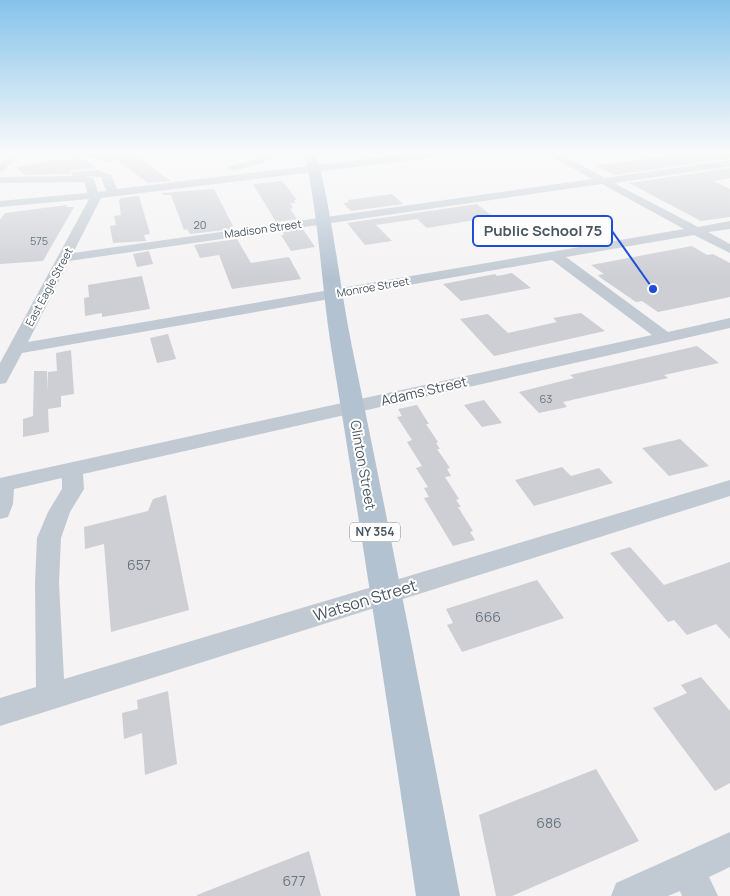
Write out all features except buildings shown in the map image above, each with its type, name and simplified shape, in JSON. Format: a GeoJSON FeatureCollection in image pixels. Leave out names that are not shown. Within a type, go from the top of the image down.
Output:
{"type":"FeatureCollection","features":[{"type":"Feature","properties":{"kind":"main road","name":"Clinton Street"},"geometry":{"type":"LineString","coordinates":[[319,194],[332,294],[387,593],[438,896]]}},
{"type":"Feature","properties":{"kind":"street"},"geometry":{"type":"LineString","coordinates":[[0,204],[74,194]]}},
{"type":"Feature","properties":{"kind":"street","name":"East Eagle Street"},"geometry":{"type":"LineString","coordinates":[[0,379],[64,258],[93,194]]}},
{"type":"Feature","properties":{"kind":"street","name":"Madison Street"},"geometry":{"type":"LineString","coordinates":[[64,258],[512,194]]}},
{"type":"Feature","properties":{"kind":"street"},"geometry":{"type":"LineString","coordinates":[[628,194],[730,249]]}},
{"type":"Feature","properties":{"kind":"street","name":"Monroe Street"},"geometry":{"type":"LineString","coordinates":[[16,348],[730,225]]}},
{"type":"Feature","properties":{"kind":"street"},"geometry":{"type":"LineString","coordinates":[[554,256],[665,337]]}},
{"type":"Feature","properties":{"kind":"street","name":"Adams Street"},"geometry":{"type":"LineString","coordinates":[[2,485],[730,323]]}},
{"type":"Feature","properties":{"kind":"street"},"geometry":{"type":"LineString","coordinates":[[50,696],[47,583],[50,538],[60,512],[73,489],[72,469]]}},
{"type":"Feature","properties":{"kind":"street"},"geometry":{"type":"LineString","coordinates":[[0,511],[2,485]]}},
{"type":"Feature","properties":{"kind":"street","name":"Watson Street"},"geometry":{"type":"LineString","coordinates":[[0,712],[730,488]]}},
{"type":"Feature","properties":{"kind":"street"},"geometry":{"type":"LineString","coordinates":[[629,896],[694,882],[730,848]]}},
{"type":"Feature","properties":{"kind":"place","name":"Public School 75"},"geometry":{"type":"Point","coordinates":[653,289]}}]}
